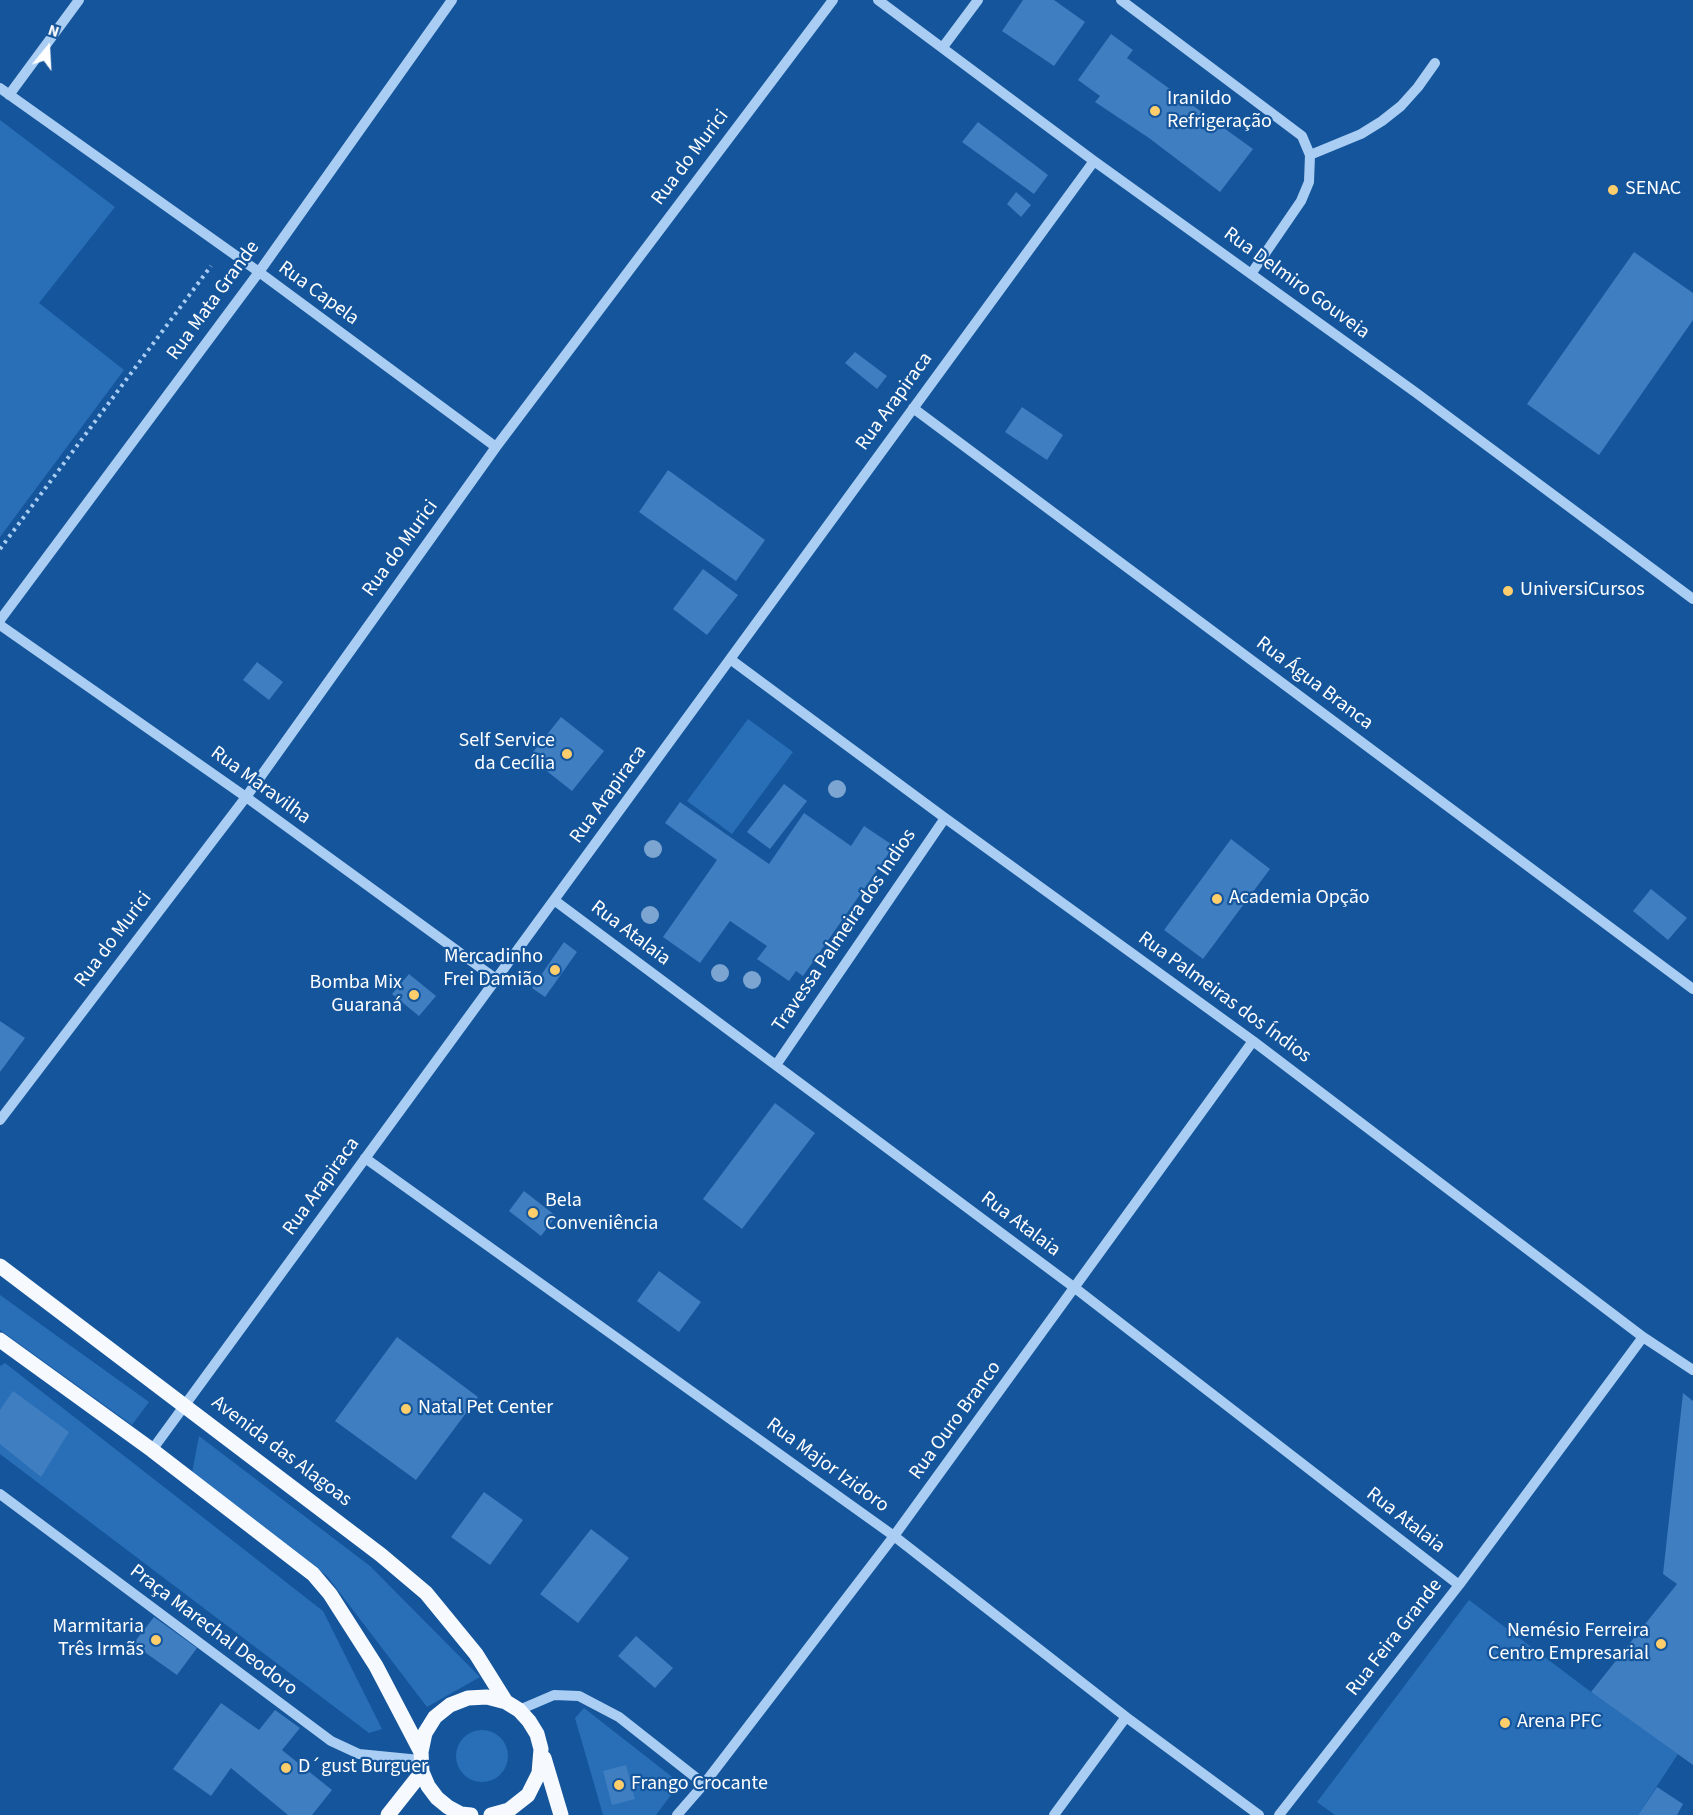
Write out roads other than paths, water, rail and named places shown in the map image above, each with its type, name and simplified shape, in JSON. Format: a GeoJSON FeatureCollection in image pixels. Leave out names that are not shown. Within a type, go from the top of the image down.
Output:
{"type":"FeatureCollection","features":[{"type":"Feature","properties":{"kind":"main road","name":"Avenida das Alagoas"},"geometry":{"type":"LineString","coordinates":[[0,1266],[347,1528],[426,1593],[476,1654],[512,1706],[533,1728],[541,1749]]}},
{"type":"Feature","properties":{"kind":"main road"},"geometry":{"type":"LineString","coordinates":[[0,1340],[152,1449],[313,1574],[330,1594],[376,1666],[421,1761],[428,1786],[448,1807],[465,1815]]}},
{"type":"Feature","properties":{"kind":"main road"},"geometry":{"type":"LineString","coordinates":[[388,1815],[421,1761],[425,1733],[435,1717],[450,1705],[468,1698],[487,1697],[512,1706]]}},
{"type":"Feature","properties":{"kind":"main road"},"geometry":{"type":"LineString","coordinates":[[491,1815],[509,1810],[528,1795],[539,1773],[541,1749]]}},
{"type":"Feature","properties":{"kind":"main road"},"geometry":{"type":"LineString","coordinates":[[541,1749],[561,1815]]}},
{"type":"Feature","properties":{"kind":"street"},"geometry":{"type":"LineString","coordinates":[[4,92],[78,0]]}},
{"type":"Feature","properties":{"kind":"street","name":"Rua Mata Grande"},"geometry":{"type":"LineString","coordinates":[[0,620],[259,272],[452,0]]}},
{"type":"Feature","properties":{"kind":"street","name":"Rua do Murici"},"geometry":{"type":"LineString","coordinates":[[0,1120],[246,797],[496,447],[833,0]]}},
{"type":"Feature","properties":{"kind":"street","name":"Rua Delmiro Gouveia"},"geometry":{"type":"LineString","coordinates":[[878,0],[1094,161],[1414,392],[1693,598]]}},
{"type":"Feature","properties":{"kind":"street"},"geometry":{"type":"LineString","coordinates":[[943,47],[978,0]]}},
{"type":"Feature","properties":{"kind":"street"},"geometry":{"type":"LineString","coordinates":[[1121,0],[1302,135],[1310,155],[1309,182],[1301,201],[1251,274]]}},
{"type":"Feature","properties":{"kind":"street"},"geometry":{"type":"LineString","coordinates":[[1310,155],[1361,134],[1382,121],[1401,106],[1435,63]]}},
{"type":"Feature","properties":{"kind":"street","name":"Rua Capela"},"geometry":{"type":"LineString","coordinates":[[4,92],[259,272],[496,447]]}},
{"type":"Feature","properties":{"kind":"street","name":"Rua Arapiraca"},"geometry":{"type":"LineString","coordinates":[[152,1449],[1094,161]]}},
{"type":"Feature","properties":{"kind":"street","name":"Rua Água Branca"},"geometry":{"type":"LineString","coordinates":[[913,408],[1693,989]]}},
{"type":"Feature","properties":{"kind":"street","name":"Rua Maravilha"},"geometry":{"type":"LineString","coordinates":[[0,625],[246,797],[496,979]]}},
{"type":"Feature","properties":{"kind":"street","name":"Rua Palmeiras dos Índios"},"geometry":{"type":"LineString","coordinates":[[730,659],[1253,1041],[1643,1337],[1693,1370]]}},
{"type":"Feature","properties":{"kind":"street","name":"Travessa Palmeira dos Indios"},"geometry":{"type":"LineString","coordinates":[[776,1065],[945,818]]}},
{"type":"Feature","properties":{"kind":"street","name":"Rua Atalaia"},"geometry":{"type":"LineString","coordinates":[[554,900],[1075,1288],[1459,1585]]}},
{"type":"Feature","properties":{"kind":"street","name":"Rua Ouro Branco"},"geometry":{"type":"LineString","coordinates":[[677,1815],[704,1784],[894,1536],[1253,1041]]}},
{"type":"Feature","properties":{"kind":"street","name":"Rua Major Izidoro"},"geometry":{"type":"LineString","coordinates":[[365,1158],[894,1536],[1126,1717],[1259,1815]]}},
{"type":"Feature","properties":{"kind":"street","name":"Rua Feira Grande"},"geometry":{"type":"LineString","coordinates":[[1279,1815],[1459,1585],[1643,1337]]}},
{"type":"Feature","properties":{"kind":"street","name":"Praça Marechal Deodoro"},"geometry":{"type":"LineString","coordinates":[[0,1494],[331,1742],[359,1754],[421,1761]]}},
{"type":"Feature","properties":{"kind":"street"},"geometry":{"type":"LineString","coordinates":[[512,1706],[554,1695],[579,1696],[620,1717],[704,1784]]}},
{"type":"Feature","properties":{"kind":"street"},"geometry":{"type":"LineString","coordinates":[[1054,1815],[1126,1717]]}},
{"type":"Feature","properties":{"kind":"place","name":"Iranildo Refrigeração"},"geometry":{"type":"Point","coordinates":[1155,111]}},
{"type":"Feature","properties":{"kind":"place","name":"SENAC"},"geometry":{"type":"Point","coordinates":[1613,190]}},
{"type":"Feature","properties":{"kind":"place","name":"UniversiCursos"},"geometry":{"type":"Point","coordinates":[1508,591]}},
{"type":"Feature","properties":{"kind":"place","name":"Self Service da Cecília"},"geometry":{"type":"Point","coordinates":[567,754]}},
{"type":"Feature","properties":{"kind":"place","name":"Academia Opção"},"geometry":{"type":"Point","coordinates":[1217,899]}},
{"type":"Feature","properties":{"kind":"place","name":"Mercadinho Frei Damião"},"geometry":{"type":"Point","coordinates":[555,970]}},
{"type":"Feature","properties":{"kind":"place","name":"Bomba Mix Guaraná"},"geometry":{"type":"Point","coordinates":[414,995]}},
{"type":"Feature","properties":{"kind":"place","name":"Bela Conveniência"},"geometry":{"type":"Point","coordinates":[533,1213]}},
{"type":"Feature","properties":{"kind":"place","name":"Natal Pet Center"},"geometry":{"type":"Point","coordinates":[406,1409]}},
{"type":"Feature","properties":{"kind":"place","name":"Marmitaria Três Irmãs"},"geometry":{"type":"Point","coordinates":[156,1640]}},
{"type":"Feature","properties":{"kind":"place","name":"Nemésio Ferreira Centro Empresarial"},"geometry":{"type":"Point","coordinates":[1661,1644]}},
{"type":"Feature","properties":{"kind":"place","name":"Arena PFC"},"geometry":{"type":"Point","coordinates":[1505,1723]}},
{"type":"Feature","properties":{"kind":"place","name":"D´gust Burguer"},"geometry":{"type":"Point","coordinates":[286,1768]}},
{"type":"Feature","properties":{"kind":"place","name":"Frango Crocante"},"geometry":{"type":"Point","coordinates":[619,1785]}}]}
